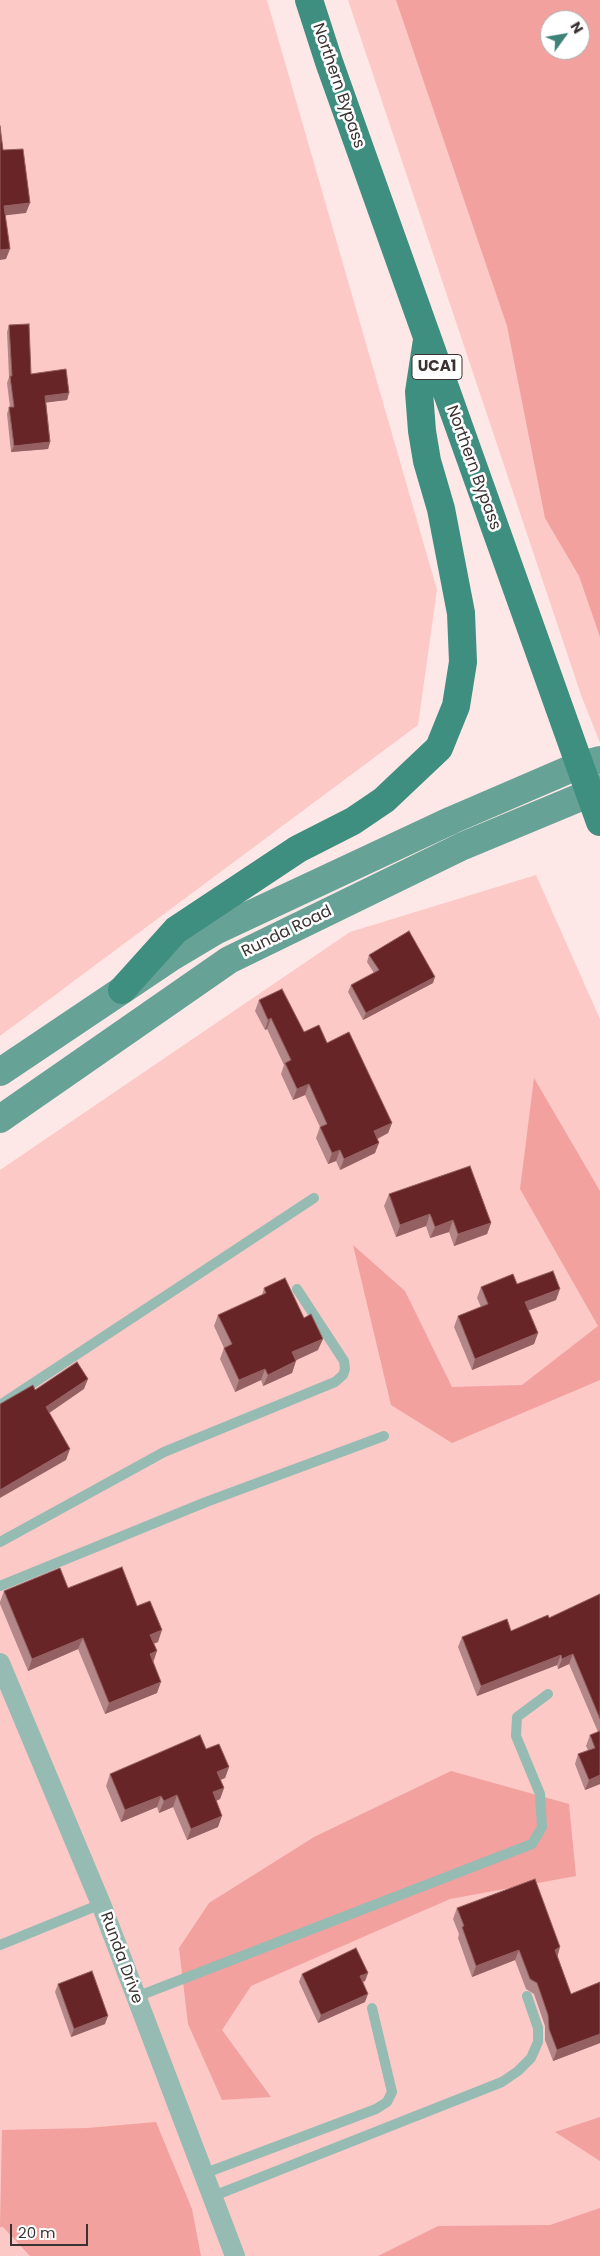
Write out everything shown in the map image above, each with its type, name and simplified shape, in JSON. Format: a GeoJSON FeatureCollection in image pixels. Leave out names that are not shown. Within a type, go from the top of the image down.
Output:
{"type":"FeatureCollection","features":[{"type":"Feature","properties":{"kind":"main road","name":"Northern Bypass"},"geometry":{"type":"LineString","coordinates":[[309,0],[329,62],[600,822]]}},
{"type":"Feature","properties":{"kind":"main road"},"geometry":{"type":"LineString","coordinates":[[122,990],[176,930],[298,849],[361,816],[384,800],[439,748],[456,706],[463,662],[461,613],[441,509],[427,461],[422,431],[419,392],[427,338]]}},
{"type":"Feature","properties":{"kind":"street","name":"Runda Road"},"geometry":{"type":"LineString","coordinates":[[0,1072],[122,990],[217,930],[452,820],[575,767],[600,760]]}},
{"type":"Feature","properties":{"kind":"street","name":"Runda Road"},"geometry":{"type":"LineString","coordinates":[[0,1119],[229,960],[463,846],[600,789]]}},
{"type":"Feature","properties":{"kind":"street","name":"Runda Drive"},"geometry":{"type":"LineString","coordinates":[[0,1662],[101,1904],[234,2256]]}},
{"type":"Feature","properties":{"kind":"lane"},"geometry":{"type":"LineString","coordinates":[[0,1404],[314,1198]]}},
{"type":"Feature","properties":{"kind":"lane"},"geometry":{"type":"LineString","coordinates":[[0,1542],[164,1452],[335,1382],[343,1374],[345,1368],[344,1361],[297,1289]]}},
{"type":"Feature","properties":{"kind":"lane"},"geometry":{"type":"LineString","coordinates":[[0,1586],[206,1502],[384,1436]]}},
{"type":"Feature","properties":{"kind":"lane"},"geometry":{"type":"LineString","coordinates":[[136,1997],[532,1844],[542,1827],[540,1794],[516,1736],[516,1717],[548,1694]]}},
{"type":"Feature","properties":{"kind":"lane"},"geometry":{"type":"LineString","coordinates":[[0,1945],[101,1904]]}},
{"type":"Feature","properties":{"kind":"lane"},"geometry":{"type":"LineString","coordinates":[[211,2197],[502,2082],[518,2071],[531,2058],[538,2042],[538,2028],[527,1996]]}},
{"type":"Feature","properties":{"kind":"lane"},"geometry":{"type":"LineString","coordinates":[[203,2174],[376,2110],[387,2102],[392,2092],[372,2008]]}},
{"type":"Feature","properties":{"kind":"shaded area"},"geometry":{"type":"Polygon","coordinates":[[[0,0],[267,0],[437,590],[418,725],[0,1036],[0,0]]]}},
{"type":"Feature","properties":{"kind":"shaded area"},"geometry":{"type":"Polygon","coordinates":[[[348,0],[600,0],[600,743],[581,695],[348,0]]]}},
{"type":"Feature","properties":{"kind":"shaded area"},"geometry":{"type":"Polygon","coordinates":[[[396,0],[600,0],[600,637],[579,576],[545,518],[507,326],[396,0]]]}},
{"type":"Feature","properties":{"kind":"shaded area"},"geometry":{"type":"Polygon","coordinates":[[[536,875],[600,1019],[600,2256],[0,2256],[0,1170],[350,932],[536,875]]]}},
{"type":"Feature","properties":{"kind":"shaded area"},"geometry":{"type":"Polygon","coordinates":[[[534,1078],[600,1191],[600,1380],[452,1443],[391,1405],[353,1245],[405,1291],[452,1387],[522,1385],[598,1326],[520,1189],[534,1078]]]}},
{"type":"Feature","properties":{"kind":"shaded area"},"geometry":{"type":"Polygon","coordinates":[[[451,1771],[569,1804],[576,1876],[450,1899],[251,1986],[222,2030],[271,2097],[222,2100],[188,2024],[179,1948],[209,1903],[314,1837],[451,1771]]]}},
{"type":"Feature","properties":{"kind":"shaded area"},"geometry":{"type":"Polygon","coordinates":[[[600,2117],[600,2161],[555,2132],[600,2117]]]}},
{"type":"Feature","properties":{"kind":"shaded area"},"geometry":{"type":"Polygon","coordinates":[[[156,2122],[192,2209],[201,2256],[30,2256],[3,2227],[0,2227],[2,2130],[87,2128],[156,2122]]]}},
{"type":"Feature","properties":{"kind":"shaded area"},"geometry":{"type":"Polygon","coordinates":[[[600,2208],[600,2256],[378,2256],[438,2226],[550,2225],[600,2208]]]}},
{"type":"Feature","properties":{"kind":"building"},"geometry":{"type":"Polygon","coordinates":[[[0,126],[3,150],[23,149],[30,203],[4,206],[10,249],[0,250],[0,126]]]}},
{"type":"Feature","properties":{"kind":"building"},"geometry":{"type":"Polygon","coordinates":[[[29,324],[31,374],[66,369],[69,393],[45,396],[50,442],[14,446],[9,407],[14,407],[10,376],[12,376],[9,325],[29,324]]]}},
{"type":"Feature","properties":{"kind":"building"},"geometry":{"type":"Polygon","coordinates":[[[409,931],[435,977],[366,1013],[351,985],[379,970],[369,955],[409,931]]]}},
{"type":"Feature","properties":{"kind":"building"},"geometry":{"type":"Polygon","coordinates":[[[282,989],[304,1032],[319,1025],[327,1043],[349,1032],[392,1123],[374,1131],[379,1143],[344,1159],[340,1150],[332,1153],[320,1127],[327,1124],[309,1084],[297,1089],[285,1063],[291,1060],[271,1018],[268,1020],[259,1000],[282,989]]]}},
{"type":"Feature","properties":{"kind":"building"},"geometry":{"type":"Polygon","coordinates":[[[470,1166],[491,1223],[458,1234],[453,1220],[435,1227],[430,1214],[400,1225],[389,1194],[470,1166]]]}},
{"type":"Feature","properties":{"kind":"building"},"geometry":{"type":"Polygon","coordinates":[[[553,1271],[560,1289],[525,1302],[538,1333],[475,1359],[458,1316],[488,1304],[481,1287],[513,1274],[517,1284],[553,1271]]]}},
{"type":"Feature","properties":{"kind":"building"},"geometry":{"type":"Polygon","coordinates":[[[285,1278],[304,1318],[311,1314],[323,1339],[292,1352],[296,1361],[268,1375],[265,1369],[239,1380],[224,1348],[232,1344],[218,1315],[266,1293],[264,1288],[285,1278]]]}},
{"type":"Feature","properties":{"kind":"building"},"geometry":{"type":"Polygon","coordinates":[[[77,1362],[88,1379],[46,1407],[70,1449],[0,1490],[0,1404],[33,1385],[35,1390],[77,1362]]]}},
{"type":"Feature","properties":{"kind":"building"},"geometry":{"type":"Polygon","coordinates":[[[122,1567],[137,1606],[150,1601],[162,1630],[150,1635],[157,1651],[150,1654],[161,1682],[109,1703],[83,1638],[32,1659],[4,1591],[60,1568],[68,1588],[122,1567]]]}},
{"type":"Feature","properties":{"kind":"building"},"geometry":{"type":"Polygon","coordinates":[[[600,1594],[600,1719],[573,1654],[562,1659],[561,1655],[481,1686],[462,1637],[507,1619],[511,1631],[548,1615],[549,1618],[600,1594]]]}},
{"type":"Feature","properties":{"kind":"building"},"geometry":{"type":"Polygon","coordinates":[[[600,1731],[600,1775],[589,1780],[578,1754],[595,1748],[590,1735],[600,1731]]]}},
{"type":"Feature","properties":{"kind":"building"},"geometry":{"type":"Polygon","coordinates":[[[200,1735],[206,1749],[219,1744],[229,1767],[217,1772],[224,1788],[213,1792],[222,1816],[191,1829],[177,1795],[164,1801],[161,1796],[125,1810],[110,1774],[200,1735]]]}},
{"type":"Feature","properties":{"kind":"building"},"geometry":{"type":"Polygon","coordinates":[[[535,1879],[560,1947],[555,1950],[571,1994],[600,1982],[600,2034],[557,2050],[549,2029],[548,2015],[537,1983],[530,1979],[519,1950],[476,1966],[457,1908],[535,1879]]]}},
{"type":"Feature","properties":{"kind":"building"},"geometry":{"type":"Polygon","coordinates":[[[356,1948],[368,1973],[360,1976],[368,1994],[321,2015],[302,1974],[356,1948]]]}},
{"type":"Feature","properties":{"kind":"building"},"geometry":{"type":"Polygon","coordinates":[[[92,1971],[108,2016],[74,2029],[58,1984],[92,1971]]]}}]}
